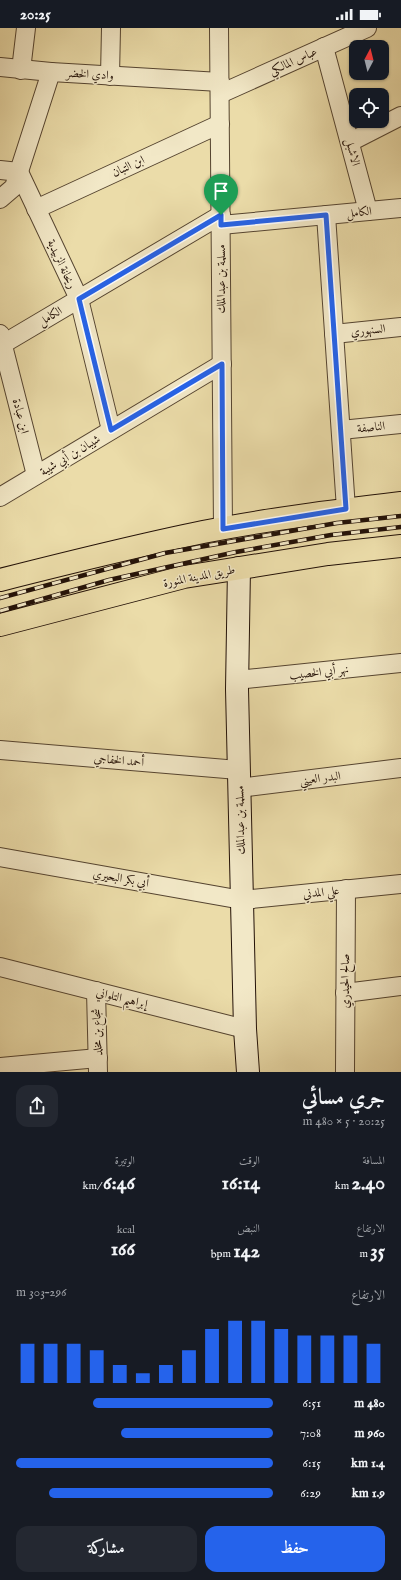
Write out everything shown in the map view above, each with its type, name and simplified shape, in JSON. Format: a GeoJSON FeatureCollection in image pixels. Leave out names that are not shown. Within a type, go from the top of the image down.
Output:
{"type":"FeatureCollection","features":[{"type":"Feature","properties":{"kind":"main road"},"geometry":{"type":"LineString","coordinates":[[0,580],[81,560],[223,529],[346,509],[401,503]]}},
{"type":"Feature","properties":{"kind":"main road","name":"طريق المدينة المنورة"},"geometry":{"type":"LineString","coordinates":[[0,625],[184,577],[328,554],[401,546]]}},
{"type":"Feature","properties":{"kind":"main road","name":"مسلمة بن عبدالملك"},"geometry":{"type":"LineString","coordinates":[[239,568],[237,680],[244,1029],[248,1072]]}},
{"type":"Feature","properties":{"kind":"street"},"geometry":{"type":"LineString","coordinates":[[21,70],[26,28]]}},
{"type":"Feature","properties":{"kind":"street"},"geometry":{"type":"LineString","coordinates":[[110,76],[111,28]]}},
{"type":"Feature","properties":{"kind":"street","name":"مسلمة بن عبدالملك"},"geometry":{"type":"LineString","coordinates":[[220,28],[223,529]]}},
{"type":"Feature","properties":{"kind":"street","name":"عباس المالكي"},"geometry":{"type":"LineString","coordinates":[[220,88],[324,47],[367,28]]}},
{"type":"Feature","properties":{"kind":"street","name":"الاشبل"},"geometry":{"type":"LineString","coordinates":[[324,47],[368,211]]}},
{"type":"Feature","properties":{"kind":"street"},"geometry":{"type":"LineString","coordinates":[[0,67],[52,72]]}},
{"type":"Feature","properties":{"kind":"street","name":"وادي الخضر"},"geometry":{"type":"LineString","coordinates":[[0,199],[14,187],[52,72],[110,76],[220,88]]}},
{"type":"Feature","properties":{"kind":"street"},"geometry":{"type":"LineString","coordinates":[[350,142],[401,116]]}},
{"type":"Feature","properties":{"kind":"street","name":"ابن التبان"},"geometry":{"type":"LineString","coordinates":[[36,209],[220,124]]}},
{"type":"Feature","properties":{"kind":"street"},"geometry":{"type":"LineString","coordinates":[[0,170],[19,172]]}},
{"type":"Feature","properties":{"kind":"street","name":"ريحانة الزبيدية"},"geometry":{"type":"LineString","coordinates":[[19,172],[79,299],[111,430]]}},
{"type":"Feature","properties":{"kind":"street","name":"الكامل"},"geometry":{"type":"LineString","coordinates":[[1,339],[79,299],[221,220],[326,215],[401,208]]}},
{"type":"Feature","properties":{"kind":"street"},"geometry":{"type":"LineString","coordinates":[[326,215],[346,509]]}},
{"type":"Feature","properties":{"kind":"street","name":"السنهوري"},"geometry":{"type":"LineString","coordinates":[[334,334],[401,327]]}},
{"type":"Feature","properties":{"kind":"street","name":"ابن عبادة"},"geometry":{"type":"LineString","coordinates":[[1,339],[6,380],[36,475]]}},
{"type":"Feature","properties":{"kind":"street","name":"شيبان بن أبي شيبة"},"geometry":{"type":"LineString","coordinates":[[0,497],[222,364]]}},
{"type":"Feature","properties":{"kind":"street","name":"الناصفة"},"geometry":{"type":"LineString","coordinates":[[341,430],[401,424]]}},
{"type":"Feature","properties":{"kind":"street","name":"نهر أبي الخصيب"},"geometry":{"type":"LineString","coordinates":[[237,680],[401,663]]}},
{"type":"Feature","properties":{"kind":"street","name":"أحمد الخفاجي"},"geometry":{"type":"LineString","coordinates":[[0,750],[239,779]]}},
{"type":"Feature","properties":{"kind":"street","name":"البدر العيني"},"geometry":{"type":"LineString","coordinates":[[239,779],[401,768]]}},
{"type":"Feature","properties":{"kind":"street","name":"أبي بكر البحيري"},"geometry":{"type":"LineString","coordinates":[[0,857],[242,900]]}},
{"type":"Feature","properties":{"kind":"street","name":"علي المدني"},"geometry":{"type":"LineString","coordinates":[[242,900],[401,884]]}},
{"type":"Feature","properties":{"kind":"street","name":"صالح الحيدري"},"geometry":{"type":"LineString","coordinates":[[345,1072],[346,889]]}},
{"type":"Feature","properties":{"kind":"street","name":"إبراهيم التلواني"},"geometry":{"type":"LineString","coordinates":[[0,967],[244,1029]]}},
{"type":"Feature","properties":{"kind":"street"},"geometry":{"type":"LineString","coordinates":[[345,993],[401,986]]}},
{"type":"Feature","properties":{"kind":"street","name":"شجاع بن مخلد"},"geometry":{"type":"LineString","coordinates":[[96,991],[98,1065]]}},
{"type":"Feature","properties":{"kind":"street"},"geometry":{"type":"LineString","coordinates":[[0,1067],[98,1065]]}},
{"type":"Feature","properties":{"kind":"railway"},"geometry":{"type":"LineString","coordinates":[[0,598],[165,553],[337,523],[401,516]]}},
{"type":"Feature","properties":{"kind":"railway"},"geometry":{"type":"LineString","coordinates":[[0,611],[109,580],[236,552],[331,535],[401,527]]}},
{"type":"Feature","properties":{"kind":"route"},"geometry":{"type":"LineString","coordinates":[[221,215],[221,225],[326,215],[346,509],[223,529],[222,364],[111,430],[79,299],[221,215]]}}]}
